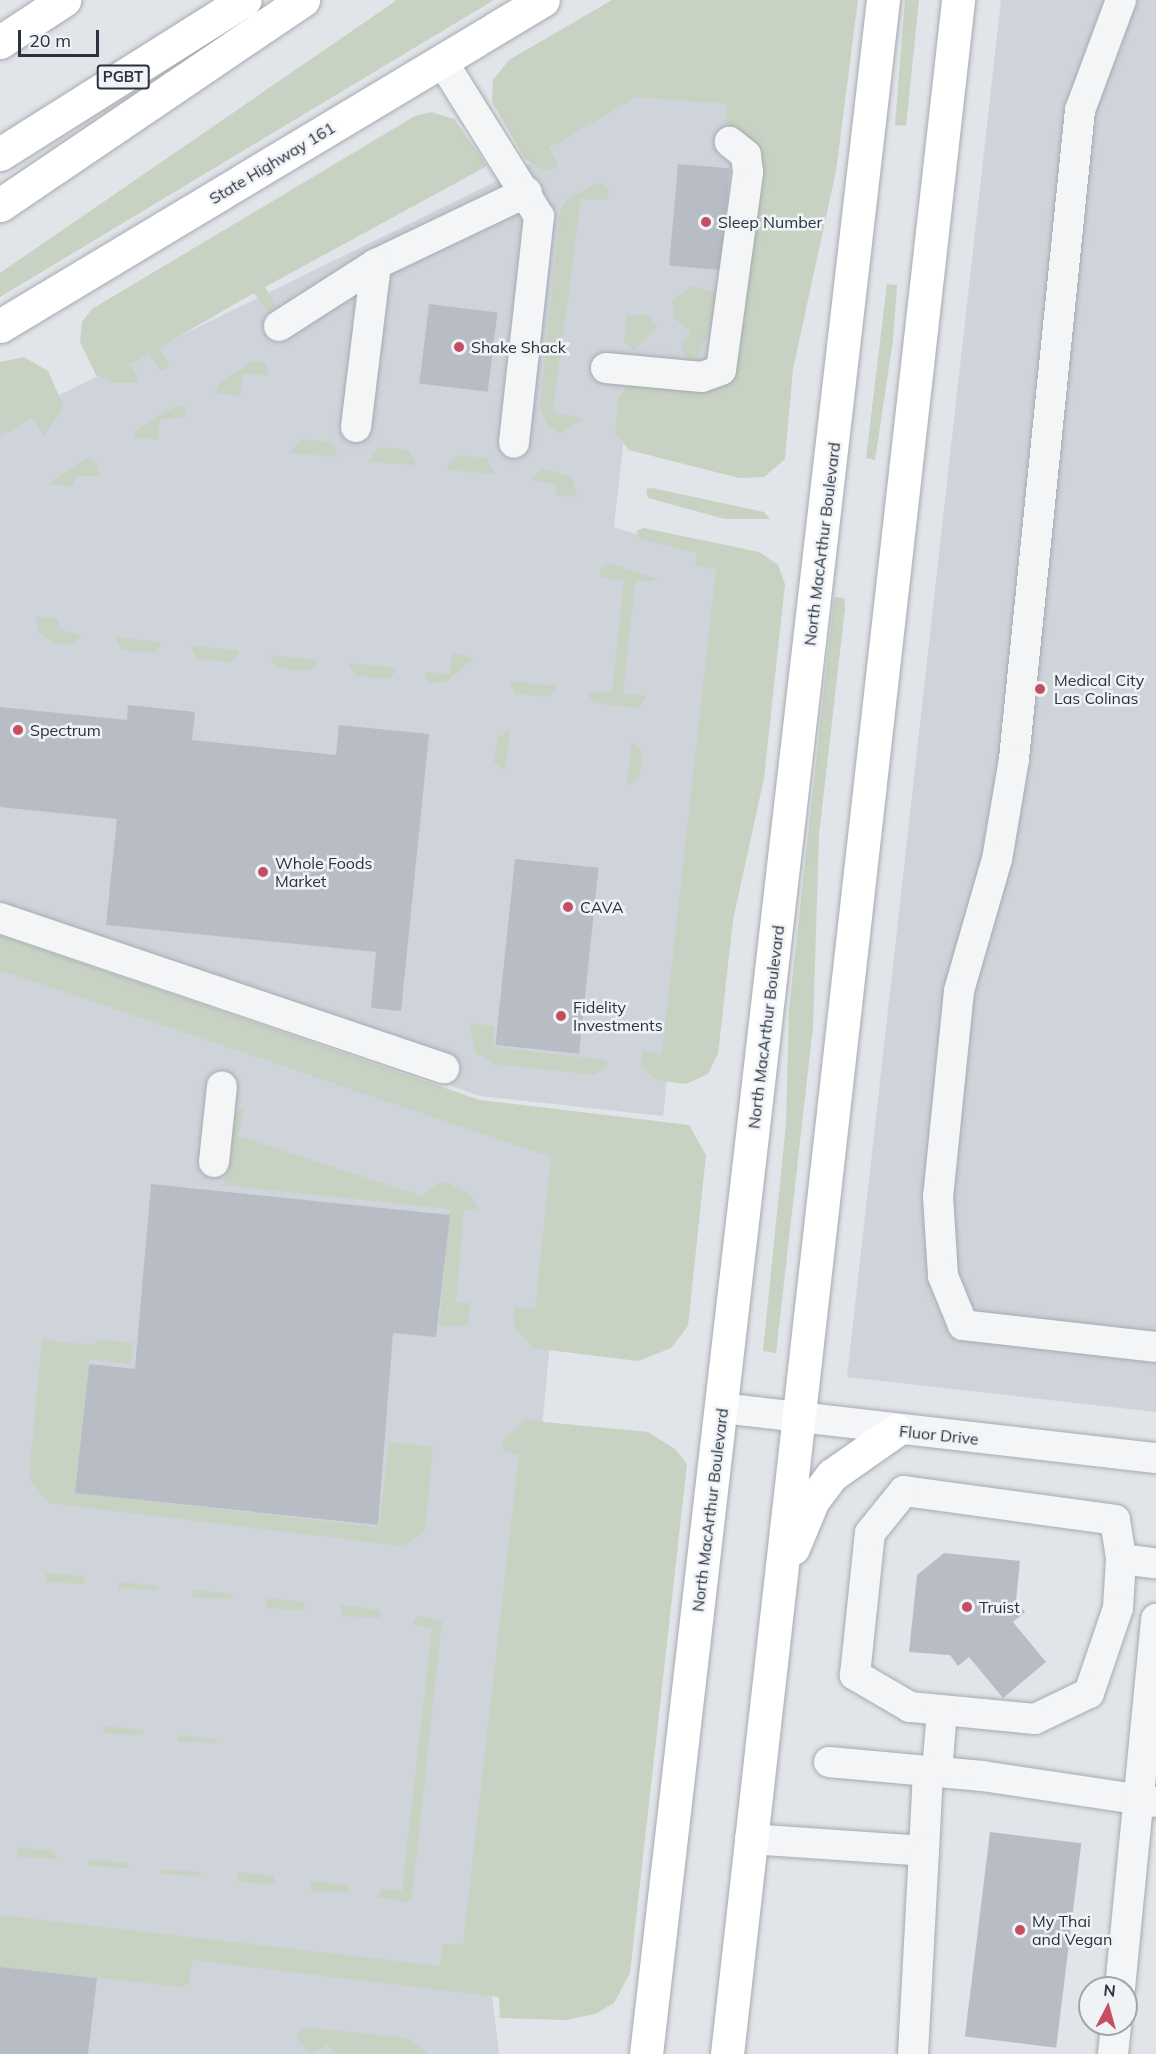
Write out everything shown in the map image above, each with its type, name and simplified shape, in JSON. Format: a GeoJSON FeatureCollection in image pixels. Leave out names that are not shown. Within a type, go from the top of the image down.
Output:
{"type":"FeatureCollection","features":[{"type":"Feature","properties":{"kind":"main road"},"geometry":{"type":"LineString","coordinates":[[8,35],[64,0]]}},
{"type":"Feature","properties":{"kind":"main road","name":"PGBT"},"geometry":{"type":"LineString","coordinates":[[0,154],[245,0]]}},
{"type":"Feature","properties":{"kind":"main road"},"geometry":{"type":"LineString","coordinates":[[0,205],[303,0]]}},
{"type":"Feature","properties":{"kind":"main road","name":"State Highway 161"},"geometry":{"type":"LineString","coordinates":[[0,326],[543,0]]}},
{"type":"Feature","properties":{"kind":"main road","name":"North MacArthur Boulevard"},"geometry":{"type":"LineString","coordinates":[[646,2054],[883,0]]}},
{"type":"Feature","properties":{"kind":"main road"},"geometry":{"type":"LineString","coordinates":[[727,2054],[958,0]]}},
{"type":"Feature","properties":{"kind":"main road"},"geometry":{"type":"LineString","coordinates":[[779,1583],[813,1500],[832,1475],[896,1430]]}},
{"type":"Feature","properties":{"kind":"street"},"geometry":{"type":"LineString","coordinates":[[1121,0],[1080,110],[1014,759],[997,859],[959,991],[938,1196],[943,1276],[963,1325],[1156,1347]]}},
{"type":"Feature","properties":{"kind":"street"},"geometry":{"type":"LineString","coordinates":[[442,61],[528,192],[540,226],[514,443]]}},
{"type":"Feature","properties":{"kind":"street"},"geometry":{"type":"LineString","coordinates":[[606,368],[702,377],[721,370],[748,172],[746,155],[730,142]]}},
{"type":"Feature","properties":{"kind":"street"},"geometry":{"type":"LineString","coordinates":[[279,326],[376,264],[528,192]]}},
{"type":"Feature","properties":{"kind":"street"},"geometry":{"type":"LineString","coordinates":[[356,427],[376,264]]}},
{"type":"Feature","properties":{"kind":"street"},"geometry":{"type":"LineString","coordinates":[[0,918],[444,1068]]}},
{"type":"Feature","properties":{"kind":"street"},"geometry":{"type":"LineString","coordinates":[[214,1162],[222,1086]]}},
{"type":"Feature","properties":{"kind":"street","name":"Fluor Drive"},"geometry":{"type":"LineString","coordinates":[[722,1408],[797,1419],[1156,1458]]}},
{"type":"Feature","properties":{"kind":"street"},"geometry":{"type":"LineString","coordinates":[[904,1491],[1114,1520],[1121,1559],[1118,1608],[1089,1694],[1035,1719],[910,1707],[855,1675],[870,1533],[904,1491]]}},
{"type":"Feature","properties":{"kind":"street"},"geometry":{"type":"LineString","coordinates":[[1121,1559],[1156,1563]]}},
{"type":"Feature","properties":{"kind":"street"},"geometry":{"type":"LineString","coordinates":[[1122,1976],[1147,1801],[1156,1619]]}},
{"type":"Feature","properties":{"kind":"street"},"geometry":{"type":"LineString","coordinates":[[913,2054],[924,1851],[942,1710]]}},
{"type":"Feature","properties":{"kind":"street"},"geometry":{"type":"LineString","coordinates":[[829,1762],[933,1771],[1147,1801]]}},
{"type":"Feature","properties":{"kind":"street"},"geometry":{"type":"LineString","coordinates":[[750,1839],[924,1851]]}},
{"type":"Feature","properties":{"kind":"street"},"geometry":{"type":"LineString","coordinates":[[1113,2054],[1115,2036]]}},
{"type":"Feature","properties":{"kind":"shaded area","name":"Medical City Las Colinas"},"geometry":{"type":"Polygon","coordinates":[[[1001,0],[1156,0],[1156,1412],[847,1377],[1001,0]]]}},
{"type":"Feature","properties":{"kind":"shaded area"},"geometry":{"type":"Polygon","coordinates":[[[624,94],[756,107],[732,389],[629,391],[614,527],[722,562],[663,1116],[480,1096],[0,927],[0,424],[521,169],[624,94]]]}},
{"type":"Feature","properties":{"kind":"shaded area"},"geometry":{"type":"Polygon","coordinates":[[[0,947],[568,1152],[490,1979],[499,2054],[0,2054],[0,947]]]}},
{"type":"Feature","properties":{"kind":"green space"},"geometry":{"type":"Polygon","coordinates":[[[397,0],[494,0],[0,297],[0,273],[397,0]]]}},
{"type":"Feature","properties":{"kind":"green space"},"geometry":{"type":"Polygon","coordinates":[[[612,0],[858,0],[836,171],[793,369],[785,459],[764,477],[739,478],[629,450],[615,432],[619,397],[630,383],[705,386],[741,132],[726,125],[726,104],[636,97],[549,148],[559,167],[545,171],[525,159],[492,102],[493,80],[509,60],[612,0]]]}},
{"type":"Feature","properties":{"kind":"green space"},"geometry":{"type":"Polygon","coordinates":[[[905,0],[919,0],[906,126],[895,125],[905,0]]]}},
{"type":"Feature","properties":{"kind":"green space"},"geometry":{"type":"Polygon","coordinates":[[[431,112],[454,119],[487,166],[265,287],[276,306],[268,312],[254,293],[159,348],[170,367],[160,371],[149,353],[130,364],[140,383],[112,383],[96,375],[80,342],[82,322],[92,309],[415,116],[431,112]]]}},
{"type":"Feature","properties":{"kind":"green space"},"geometry":{"type":"Polygon","coordinates":[[[600,182],[609,190],[608,200],[581,199],[553,411],[583,419],[561,433],[548,427],[540,407],[560,211],[567,200],[600,182]]]}},
{"type":"Feature","properties":{"kind":"green space"},"geometry":{"type":"Polygon","coordinates":[[[887,284],[897,285],[893,340],[875,460],[866,458],[887,284]]]}},
{"type":"Feature","properties":{"kind":"green space"},"geometry":{"type":"Polygon","coordinates":[[[692,286],[717,293],[713,324],[694,363],[688,363],[681,345],[691,332],[674,318],[672,301],[692,286]]]}},
{"type":"Feature","properties":{"kind":"green space"},"geometry":{"type":"Polygon","coordinates":[[[627,315],[649,315],[657,327],[634,350],[624,343],[627,315]]]}},
{"type":"Feature","properties":{"kind":"green space"},"geometry":{"type":"Polygon","coordinates":[[[24,357],[48,371],[63,405],[44,437],[33,417],[0,437],[0,362],[24,357]]]}},
{"type":"Feature","properties":{"kind":"green space"},"geometry":{"type":"Polygon","coordinates":[[[253,361],[266,363],[269,375],[243,374],[241,396],[215,393],[220,382],[253,361]]]}},
{"type":"Feature","properties":{"kind":"green space"},"geometry":{"type":"Polygon","coordinates":[[[178,405],[186,408],[184,418],[160,419],[158,440],[133,437],[137,429],[178,405]]]}},
{"type":"Feature","properties":{"kind":"green space"},"geometry":{"type":"Polygon","coordinates":[[[301,439],[331,442],[338,457],[290,453],[301,439]]]}},
{"type":"Feature","properties":{"kind":"green space"},"geometry":{"type":"Polygon","coordinates":[[[379,447],[409,450],[416,465],[368,462],[379,447]]]}},
{"type":"Feature","properties":{"kind":"green space"},"geometry":{"type":"Polygon","coordinates":[[[457,455],[487,458],[495,474],[446,470],[457,455]]]}},
{"type":"Feature","properties":{"kind":"green space"},"geometry":{"type":"Polygon","coordinates":[[[87,458],[98,465],[99,476],[75,476],[74,486],[49,484],[87,458]]]}},
{"type":"Feature","properties":{"kind":"green space"},"geometry":{"type":"Polygon","coordinates":[[[541,468],[571,477],[578,497],[555,495],[556,484],[532,480],[541,468]]]}},
{"type":"Feature","properties":{"kind":"green space"},"geometry":{"type":"Polygon","coordinates":[[[652,488],[764,512],[770,519],[725,519],[648,498],[646,489],[652,488]]]}},
{"type":"Feature","properties":{"kind":"green space"},"geometry":{"type":"Polygon","coordinates":[[[644,528],[759,552],[778,565],[785,584],[764,778],[733,920],[718,1054],[708,1074],[686,1084],[656,1080],[641,1067],[643,1051],[662,1053],[716,569],[695,565],[696,553],[639,538],[636,531],[644,528]]]}},
{"type":"Feature","properties":{"kind":"green space"},"geometry":{"type":"Polygon","coordinates":[[[609,563],[659,580],[635,582],[623,693],[647,696],[639,708],[594,703],[587,693],[612,692],[624,581],[600,577],[601,567],[609,563]]]}},
{"type":"Feature","properties":{"kind":"green space"},"geometry":{"type":"Polygon","coordinates":[[[834,597],[844,598],[845,608],[819,835],[813,1027],[776,1353],[763,1351],[786,1124],[789,1010],[834,597]]]}},
{"type":"Feature","properties":{"kind":"green space"},"geometry":{"type":"Polygon","coordinates":[[[36,617],[59,619],[59,629],[82,636],[71,645],[53,643],[38,632],[36,617]]]}},
{"type":"Feature","properties":{"kind":"green space"},"geometry":{"type":"Polygon","coordinates":[[[114,637],[161,642],[161,646],[154,653],[121,650],[114,637]]]}},
{"type":"Feature","properties":{"kind":"green space"},"geometry":{"type":"Polygon","coordinates":[[[191,646],[239,650],[238,655],[229,662],[198,659],[191,646]]]}},
{"type":"Feature","properties":{"kind":"green space"},"geometry":{"type":"Polygon","coordinates":[[[452,653],[473,658],[446,682],[429,683],[425,672],[450,674],[452,653]]]}},
{"type":"Feature","properties":{"kind":"green space"},"geometry":{"type":"Polygon","coordinates":[[[269,655],[317,660],[317,664],[308,671],[277,668],[269,655]]]}},
{"type":"Feature","properties":{"kind":"green space"},"geometry":{"type":"Polygon","coordinates":[[[348,663],[396,668],[389,679],[356,676],[348,663]]]}},
{"type":"Feature","properties":{"kind":"green space"},"geometry":{"type":"Polygon","coordinates":[[[509,681],[557,686],[549,697],[516,694],[509,681]]]}},
{"type":"Feature","properties":{"kind":"green space"},"geometry":{"type":"Polygon","coordinates":[[[510,730],[505,771],[494,762],[497,738],[510,730]]]}},
{"type":"Feature","properties":{"kind":"green space"},"geometry":{"type":"Polygon","coordinates":[[[632,743],[642,752],[640,776],[627,785],[632,743]]]}},
{"type":"Feature","properties":{"kind":"green space"},"geometry":{"type":"Polygon","coordinates":[[[0,935],[480,1100],[689,1125],[706,1155],[688,1326],[671,1348],[638,1361],[532,1348],[514,1325],[514,1307],[535,1309],[551,1157],[0,970],[0,935]]]}},
{"type":"Feature","properties":{"kind":"green space"},"geometry":{"type":"Polygon","coordinates":[[[469,1023],[494,1026],[493,1047],[607,1060],[607,1066],[595,1075],[494,1064],[476,1053],[469,1023]]]}},
{"type":"Feature","properties":{"kind":"green space"},"geometry":{"type":"Polygon","coordinates":[[[244,1108],[238,1136],[422,1196],[443,1181],[470,1194],[479,1211],[464,1210],[456,1302],[470,1303],[468,1326],[439,1326],[450,1209],[224,1185],[232,1116],[244,1108]]]}},
{"type":"Feature","properties":{"kind":"green space"},"geometry":{"type":"Polygon","coordinates":[[[96,1339],[133,1343],[131,1364],[89,1359],[75,1493],[379,1527],[389,1442],[433,1447],[425,1531],[403,1546],[48,1503],[29,1477],[42,1340],[95,1345],[96,1339]]]}},
{"type":"Feature","properties":{"kind":"green space"},"geometry":{"type":"Polygon","coordinates":[[[524,1420],[648,1432],[675,1449],[687,1464],[630,1973],[614,2003],[595,2014],[565,2020],[500,2018],[499,1997],[192,1960],[189,1983],[183,1987],[0,1967],[0,1915],[440,1966],[443,1944],[463,1944],[519,1454],[503,1451],[503,1442],[524,1420]]]}},
{"type":"Feature","properties":{"kind":"green space"},"geometry":{"type":"Polygon","coordinates":[[[46,1573],[83,1576],[86,1584],[45,1582],[46,1573]]]}},
{"type":"Feature","properties":{"kind":"green space"},"geometry":{"type":"Polygon","coordinates":[[[119,1582],[157,1586],[159,1590],[118,1588],[119,1582]]]}},
{"type":"Feature","properties":{"kind":"green space"},"geometry":{"type":"Polygon","coordinates":[[[194,1590],[231,1594],[233,1599],[192,1597],[194,1590]]]}},
{"type":"Feature","properties":{"kind":"green space"},"geometry":{"type":"Polygon","coordinates":[[[267,1598],[303,1602],[307,1610],[266,1608],[267,1598]]]}},
{"type":"Feature","properties":{"kind":"green space"},"geometry":{"type":"Polygon","coordinates":[[[341,1605],[379,1610],[380,1618],[342,1616],[341,1605]]]}},
{"type":"Feature","properties":{"kind":"green space"},"geometry":{"type":"Polygon","coordinates":[[[417,1616],[442,1621],[412,1897],[407,1902],[378,1897],[381,1889],[402,1891],[432,1628],[412,1624],[417,1616]]]}},
{"type":"Feature","properties":{"kind":"green space"},"geometry":{"type":"Polygon","coordinates":[[[104,1726],[142,1730],[144,1735],[103,1733],[104,1726]]]}},
{"type":"Feature","properties":{"kind":"green space"},"geometry":{"type":"Polygon","coordinates":[[[178,1735],[215,1739],[218,1743],[177,1741],[178,1735]]]}},
{"type":"Feature","properties":{"kind":"green space"},"geometry":{"type":"Polygon","coordinates":[[[17,1847],[54,1851],[57,1859],[18,1857],[17,1847]]]}},
{"type":"Feature","properties":{"kind":"green space"},"geometry":{"type":"Polygon","coordinates":[[[89,1859],[127,1863],[129,1868],[88,1866],[89,1859]]]}},
{"type":"Feature","properties":{"kind":"green space"},"geometry":{"type":"Polygon","coordinates":[[[160,1869],[200,1872],[202,1876],[162,1874],[160,1869]]]}},
{"type":"Feature","properties":{"kind":"green space"},"geometry":{"type":"Polygon","coordinates":[[[237,1872],[273,1876],[276,1884],[238,1882],[237,1872]]]}},
{"type":"Feature","properties":{"kind":"green space"},"geometry":{"type":"Polygon","coordinates":[[[310,1881],[347,1885],[349,1893],[311,1891],[310,1881]]]}},
{"type":"Feature","properties":{"kind":"green space"},"geometry":{"type":"Polygon","coordinates":[[[310,2028],[407,2038],[429,2054],[335,2054],[328,2045],[310,2054],[297,2039],[299,2030],[310,2028]]]}},
{"type":"Feature","properties":{"kind":"building"},"geometry":{"type":"Polygon","coordinates":[[[678,164],[730,169],[721,270],[669,266],[678,164]]]}},
{"type":"Feature","properties":{"kind":"building","name":"Shake Shack"},"geometry":{"type":"Polygon","coordinates":[[[429,304],[497,312],[488,392],[419,383],[429,304]]]}},
{"type":"Feature","properties":{"kind":"building","name":"Whole Foods Market"},"geometry":{"type":"Polygon","coordinates":[[[128,705],[195,712],[192,740],[336,755],[339,725],[429,734],[401,1011],[371,1008],[376,952],[106,925],[117,819],[0,807],[0,707],[127,720],[128,705]]]}},
{"type":"Feature","properties":{"kind":"building"},"geometry":{"type":"Polygon","coordinates":[[[515,859],[599,868],[579,1054],[495,1045],[515,859]]]}},
{"type":"Feature","properties":{"kind":"building"},"geometry":{"type":"Polygon","coordinates":[[[151,1184],[450,1215],[436,1337],[393,1333],[378,1525],[75,1493],[89,1364],[135,1369],[151,1184]]]}},
{"type":"Feature","properties":{"kind":"building","name":"Truist"},"geometry":{"type":"Polygon","coordinates":[[[944,1553],[1020,1561],[1016,1601],[1025,1612],[1013,1622],[1046,1662],[1003,1698],[969,1657],[958,1666],[950,1655],[909,1652],[917,1575],[944,1553]]]}},
{"type":"Feature","properties":{"kind":"building"},"geometry":{"type":"Polygon","coordinates":[[[990,1832],[1081,1843],[1056,2048],[965,2036],[990,1832]]]}},
{"type":"Feature","properties":{"kind":"building"},"geometry":{"type":"Polygon","coordinates":[[[0,1967],[97,1978],[88,2054],[0,2054],[0,1967]]]}},
{"type":"Feature","properties":{"kind":"place","name":"Sleep Number"},"geometry":{"type":"Point","coordinates":[706,222]}},
{"type":"Feature","properties":{"kind":"place","name":"Shake Shack"},"geometry":{"type":"Point","coordinates":[459,347]}},
{"type":"Feature","properties":{"kind":"place","name":"Medical City Las Colinas"},"geometry":{"type":"Point","coordinates":[1040,689]}},
{"type":"Feature","properties":{"kind":"place","name":"Spectrum"},"geometry":{"type":"Point","coordinates":[18,730]}},
{"type":"Feature","properties":{"kind":"place","name":"Whole Foods Market"},"geometry":{"type":"Point","coordinates":[263,872]}},
{"type":"Feature","properties":{"kind":"place","name":"CAVA"},"geometry":{"type":"Point","coordinates":[568,907]}},
{"type":"Feature","properties":{"kind":"place","name":"Fidelity Investments"},"geometry":{"type":"Point","coordinates":[561,1016]}},
{"type":"Feature","properties":{"kind":"place","name":"Truist"},"geometry":{"type":"Point","coordinates":[967,1607]}},
{"type":"Feature","properties":{"kind":"place","name":"My Thai and Vegan"},"geometry":{"type":"Point","coordinates":[1020,1930]}}]}
